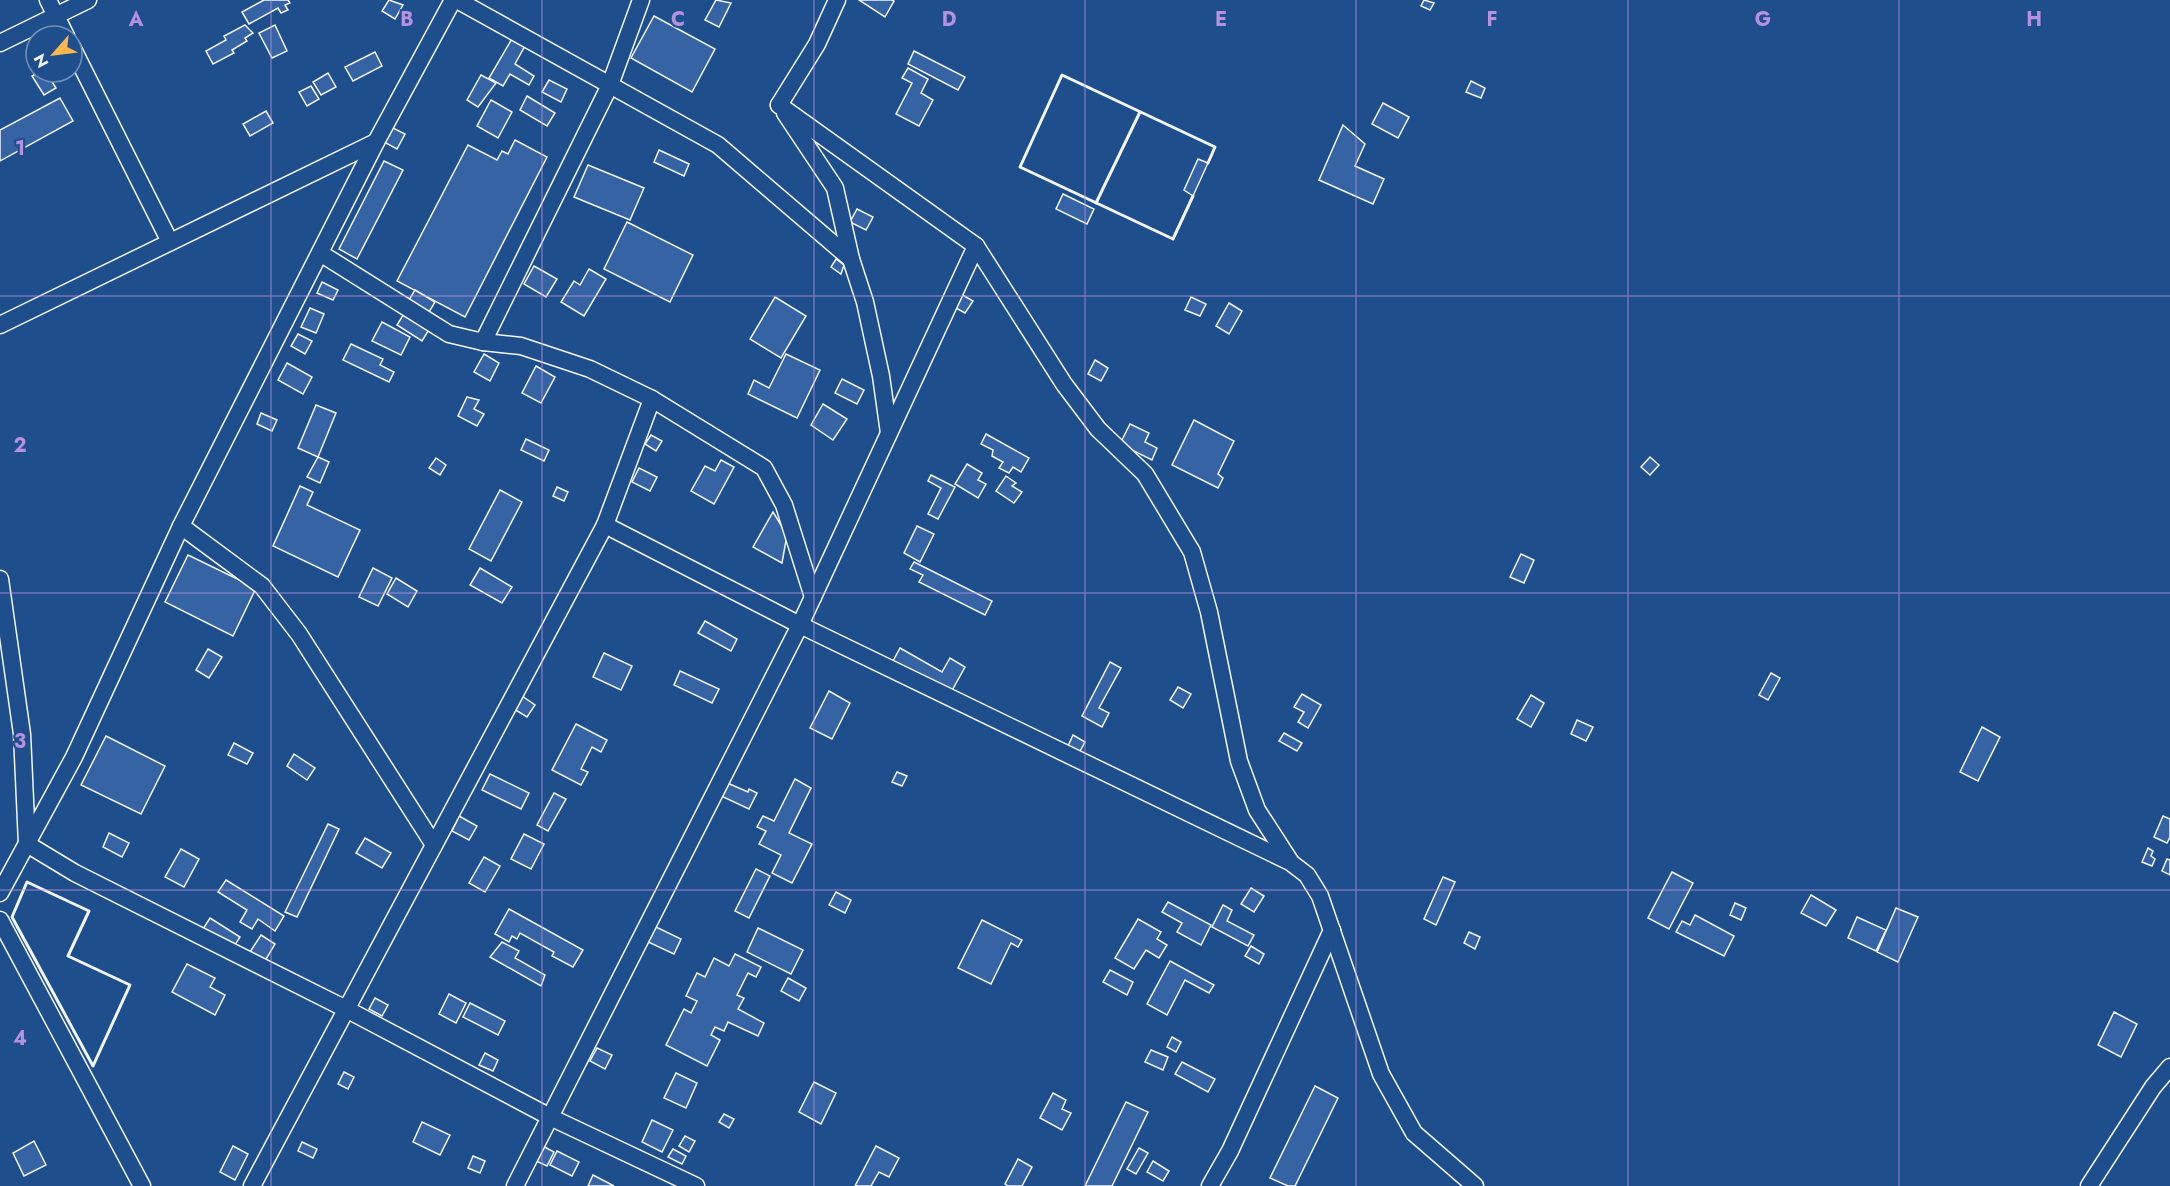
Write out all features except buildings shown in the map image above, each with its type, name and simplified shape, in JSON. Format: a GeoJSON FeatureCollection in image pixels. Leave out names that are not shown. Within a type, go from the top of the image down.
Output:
{"type":"FeatureCollection","features":[{"type":"Feature","properties":{"kind":"street"},"geometry":{"type":"LineString","coordinates":[[48,0],[61,24]]}},
{"type":"Feature","properties":{"kind":"street"},"geometry":{"type":"LineString","coordinates":[[0,43],[88,0]]}},
{"type":"Feature","properties":{"kind":"street"},"geometry":{"type":"LineString","coordinates":[[0,892],[74,757],[181,526],[376,142],[455,0],[718,145],[851,259]]}},
{"type":"Feature","properties":{"kind":"street"},"geometry":{"type":"LineString","coordinates":[[483,342],[610,85],[640,0]]}},
{"type":"Feature","properties":{"kind":"street"},"geometry":{"type":"LineString","coordinates":[[779,105],[816,44],[837,0]]}},
{"type":"Feature","properties":{"kind":"street"},"geometry":{"type":"LineString","coordinates":[[84,71],[170,242]]}},
{"type":"Feature","properties":{"kind":"street"},"geometry":{"type":"LineString","coordinates":[[779,105],[976,246],[1064,384],[1098,429],[1145,474],[1192,552],[1209,612],[1239,761],[1257,810],[1290,862]]}},
{"type":"Feature","properties":{"kind":"street"},"geometry":{"type":"LineString","coordinates":[[779,105],[835,188],[851,259],[865,302],[881,376],[890,434]]}},
{"type":"Feature","properties":{"kind":"street"},"geometry":{"type":"LineString","coordinates":[[0,326],[376,142]]}},
{"type":"Feature","properties":{"kind":"street"},"geometry":{"type":"LineString","coordinates":[[515,1186],[800,625],[976,246]]}},
{"type":"Feature","properties":{"kind":"street"},"geometry":{"type":"LineString","coordinates":[[320,253],[449,334],[483,342],[521,346],[590,369],[652,399],[764,468],[784,505],[813,597]]}},
{"type":"Feature","properties":{"kind":"street"},"geometry":{"type":"LineString","coordinates":[[252,1186],[605,525],[652,399]]}},
{"type":"Feature","properties":{"kind":"street"},"geometry":{"type":"LineString","coordinates":[[605,525],[800,625],[1290,862],[1307,875],[1316,889],[1381,1074],[1414,1133],[1475,1186]]}},
{"type":"Feature","properties":{"kind":"street"},"geometry":{"type":"LineString","coordinates":[[181,526],[262,586],[299,634],[434,845]]}},
{"type":"Feature","properties":{"kind":"street"},"geometry":{"type":"LineString","coordinates":[[0,579],[22,734],[27,844]]}},
{"type":"Feature","properties":{"kind":"street"},"geometry":{"type":"LineString","coordinates":[[27,844],[85,878],[348,1010],[550,1116],[696,1186]]}},
{"type":"Feature","properties":{"kind":"street"},"geometry":{"type":"LineString","coordinates":[[0,920],[142,1186]]}},
{"type":"Feature","properties":{"kind":"street"},"geometry":{"type":"LineString","coordinates":[[1210,1186],[1230,1151],[1332,930]]}},
{"type":"Feature","properties":{"kind":"street"},"geometry":{"type":"LineString","coordinates":[[2089,1186],[2153,1087],[2170,1067]]}},
{"type":"Feature","properties":{"kind":"wall"},"geometry":{"type":"LineString","coordinates":[[1193,196],[1173,239],[1020,167],[1062,75],[1215,147],[1208,163]]}},
{"type":"Feature","properties":{"kind":"wall"},"geometry":{"type":"LineString","coordinates":[[1096,203],[1140,112]]}},
{"type":"Feature","properties":{"kind":"wall"},"geometry":{"type":"LineString","coordinates":[[27,882],[89,911],[68,956],[130,985],[93,1066],[12,917],[27,882]]}}]}
